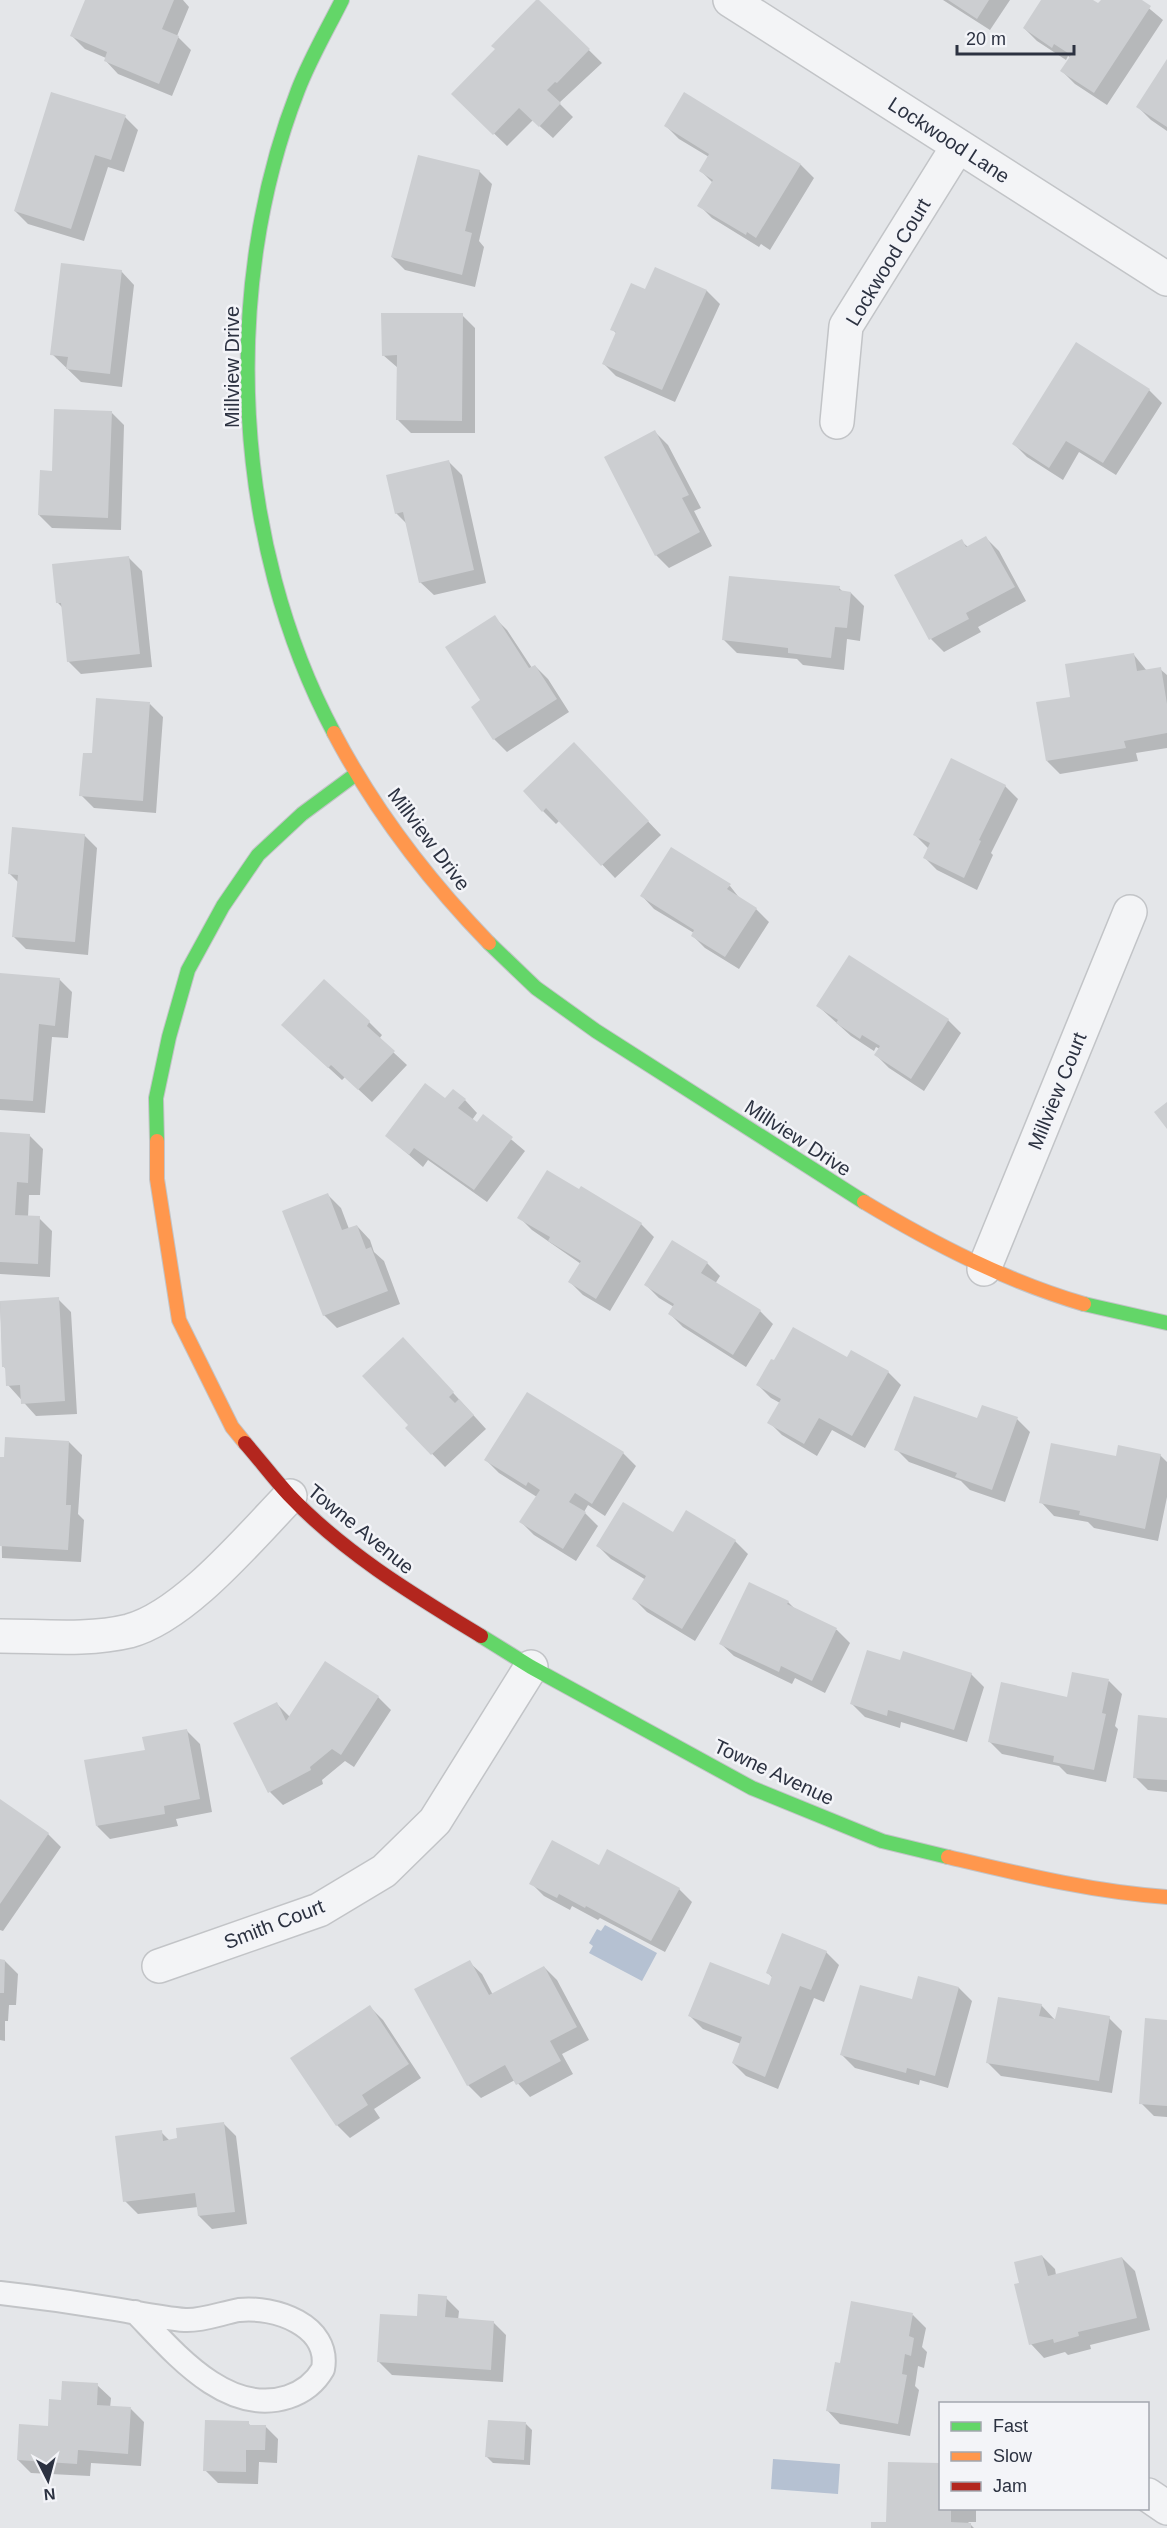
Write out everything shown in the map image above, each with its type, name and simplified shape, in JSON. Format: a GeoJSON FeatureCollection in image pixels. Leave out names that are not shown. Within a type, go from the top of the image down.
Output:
{"type":"FeatureCollection","features":[{"type":"Feature","properties":{"kind":"street","name":"Millview Drive"},"geometry":{"type":"LineString","coordinates":[[342,0],[298,90],[270,180],[252,273],[248,400],[263,524],[279,590],[299,654],[325,716],[356,774],[430,877],[468,922],[527,980],[596,1032],[930,1242],[984,1269],[1070,1300],[1167,1323]]}},
{"type":"Feature","properties":{"kind":"street","name":"Lockwood Lane"},"geometry":{"type":"LineString","coordinates":[[730,0],[1167,279]]}},
{"type":"Feature","properties":{"kind":"street","name":"Lockwood Court"},"geometry":{"type":"LineString","coordinates":[[837,422],[846,326],[958,146]]}},
{"type":"Feature","properties":{"kind":"street","name":"Towne Avenue"},"geometry":{"type":"LineString","coordinates":[[356,774],[302,814],[258,855],[223,906],[188,970],[169,1037],[156,1098],[157,1179],[179,1320],[232,1427],[290,1496],[335,1537],[399,1586],[531,1667],[752,1788],[882,1841],[1010,1872],[1139,1894],[1167,1896]]}},
{"type":"Feature","properties":{"kind":"street","name":"Millview Court"},"geometry":{"type":"LineString","coordinates":[[984,1269],[1130,912]]}},
{"type":"Feature","properties":{"kind":"street"},"geometry":{"type":"LineString","coordinates":[[0,1636],[100,1636],[130,1630],[157,1618],[181,1604],[290,1496]]}},
{"type":"Feature","properties":{"kind":"street","name":"Smith Court"},"geometry":{"type":"LineString","coordinates":[[159,1966],[319,1910],[384,1871],[435,1821],[531,1667]]}},
{"type":"Feature","properties":{"kind":"street"},"geometry":{"type":"LineString","coordinates":[[1149,2496],[1167,2508]]}},
{"type":"Feature","properties":{"kind":"lane"},"geometry":{"type":"LineString","coordinates":[[0,2293],[135,2312],[188,2320],[242,2310],[267,2312],[286,2317],[305,2326],[319,2340],[324,2355],[323,2369],[307,2387],[289,2396],[268,2400],[240,2396],[219,2387],[196,2371],[135,2312]]}},
{"type":"Feature","properties":{"kind":"water"},"geometry":{"type":"Polygon","coordinates":[[[605,1925],[657,1953],[642,1981],[589,1953],[593,1946],[589,1943],[597,1929],[601,1931],[605,1925]]]}},
{"type":"Feature","properties":{"kind":"water"},"geometry":{"type":"Polygon","coordinates":[[[773,2459],[840,2464],[838,2494],[771,2489],[773,2459]]]}},
{"type":"Feature","properties":{"kind":"building"},"geometry":{"type":"Polygon","coordinates":[[[85,0],[174,0],[162,29],[179,36],[159,84],[104,61],[107,52],[70,36],[85,0]]]}},
{"type":"Feature","properties":{"kind":"building"},"geometry":{"type":"Polygon","coordinates":[[[536,0],[539,0],[590,49],[557,83],[555,82],[547,90],[561,103],[539,127],[519,108],[493,135],[451,94],[495,49],[491,46],[536,0]]]}},
{"type":"Feature","properties":{"kind":"building"},"geometry":{"type":"Polygon","coordinates":[[[948,0],[989,0],[977,19],[948,0]]]}},
{"type":"Feature","properties":{"kind":"building"},"geometry":{"type":"Polygon","coordinates":[[[1041,0],[1093,0],[1098,3],[1101,0],[1142,0],[1151,6],[1094,93],[1060,71],[1071,55],[1054,44],[1052,48],[1023,28],[1041,0]]]}},
{"type":"Feature","properties":{"kind":"building"},"geometry":{"type":"Polygon","coordinates":[[[1167,59],[1167,127],[1136,107],[1167,59]]]}},
{"type":"Feature","properties":{"kind":"building"},"geometry":{"type":"Polygon","coordinates":[[[51,92],[126,115],[111,160],[95,155],[71,229],[14,211],[51,92]]]}},
{"type":"Feature","properties":{"kind":"building"},"geometry":{"type":"Polygon","coordinates":[[[684,92],[801,164],[756,238],[747,232],[746,235],[697,206],[713,180],[699,171],[709,154],[664,126],[684,92]]]}},
{"type":"Feature","properties":{"kind":"building"},"geometry":{"type":"Polygon","coordinates":[[[418,155],[480,170],[465,231],[472,233],[462,275],[391,257],[418,155]]]}},
{"type":"Feature","properties":{"kind":"building"},"geometry":{"type":"Polygon","coordinates":[[[61,263],[122,270],[110,374],[66,369],[68,357],[50,355],[61,263]]]}},
{"type":"Feature","properties":{"kind":"building"},"geometry":{"type":"Polygon","coordinates":[[[655,267],[707,290],[662,390],[602,364],[616,332],[610,330],[631,283],[645,289],[655,267]]]}},
{"type":"Feature","properties":{"kind":"building"},"geometry":{"type":"Polygon","coordinates":[[[381,313],[463,313],[462,421],[396,420],[397,355],[382,356],[381,313]]]}},
{"type":"Feature","properties":{"kind":"building"},"geometry":{"type":"Polygon","coordinates":[[[1076,342],[1150,389],[1103,463],[1066,441],[1049,468],[1012,444],[1076,342]]]}},
{"type":"Feature","properties":{"kind":"building"},"geometry":{"type":"Polygon","coordinates":[[[54,409],[112,411],[108,518],[38,515],[40,470],[52,471],[54,409]]]}},
{"type":"Feature","properties":{"kind":"building"},"geometry":{"type":"Polygon","coordinates":[[[655,430],[689,495],[682,498],[700,532],[655,556],[604,457],[655,430]]]}},
{"type":"Feature","properties":{"kind":"building"},"geometry":{"type":"Polygon","coordinates":[[[449,460],[474,570],[419,583],[403,512],[395,514],[386,475],[449,460]]]}},
{"type":"Feature","properties":{"kind":"building"},"geometry":{"type":"Polygon","coordinates":[[[986,536],[1015,587],[966,613],[969,619],[929,640],[894,575],[962,539],[966,547],[986,536]]]}},
{"type":"Feature","properties":{"kind":"building"},"geometry":{"type":"Polygon","coordinates":[[[129,556],[140,654],[67,662],[61,603],[56,603],[52,564],[129,556]]]}},
{"type":"Feature","properties":{"kind":"building"},"geometry":{"type":"Polygon","coordinates":[[[729,576],[840,586],[839,590],[851,592],[847,628],[835,627],[831,658],[788,653],[788,648],[722,640],[729,576]]]}},
{"type":"Feature","properties":{"kind":"building"},"geometry":{"type":"Polygon","coordinates":[[[495,615],[529,668],[535,665],[557,699],[493,740],[471,707],[480,700],[445,647],[495,615]]]}},
{"type":"Feature","properties":{"kind":"building"},"geometry":{"type":"Polygon","coordinates":[[[1134,653],[1137,671],[1161,667],[1167,704],[1167,733],[1124,741],[1126,748],[1046,761],[1036,702],[1070,697],[1065,664],[1134,653]]]}},
{"type":"Feature","properties":{"kind":"building"},"geometry":{"type":"Polygon","coordinates":[[[96,698],[150,702],[143,801],[79,796],[83,753],[92,753],[96,698]]]}},
{"type":"Feature","properties":{"kind":"building"},"geometry":{"type":"Polygon","coordinates":[[[574,742],[649,821],[601,866],[546,808],[542,812],[523,791],[574,742]]]}},
{"type":"Feature","properties":{"kind":"building"},"geometry":{"type":"Polygon","coordinates":[[[951,758],[1006,785],[979,840],[981,841],[964,878],[923,858],[930,843],[913,835],[951,758]]]}},
{"type":"Feature","properties":{"kind":"building"},"geometry":{"type":"Polygon","coordinates":[[[12,827],[85,834],[75,942],[12,937],[18,875],[8,874],[12,827]]]}},
{"type":"Feature","properties":{"kind":"building"},"geometry":{"type":"Polygon","coordinates":[[[671,847],[731,884],[727,889],[757,908],[725,957],[691,936],[694,930],[640,896],[671,847]]]}},
{"type":"Feature","properties":{"kind":"building"},"geometry":{"type":"Polygon","coordinates":[[[849,955],[949,1019],[911,1079],[874,1055],[880,1046],[862,1035],[860,1039],[836,1023],[838,1020],[816,1006],[849,955]]]}},
{"type":"Feature","properties":{"kind":"building"},"geometry":{"type":"Polygon","coordinates":[[[0,973],[60,978],[55,1026],[39,1024],[33,1101],[0,1099],[0,973]]]}},
{"type":"Feature","properties":{"kind":"building"},"geometry":{"type":"Polygon","coordinates":[[[324,979],[370,1021],[367,1026],[395,1051],[358,1090],[331,1065],[328,1068],[281,1025],[324,979]]]}},
{"type":"Feature","properties":{"kind":"building"},"geometry":{"type":"Polygon","coordinates":[[[425,1083],[445,1098],[453,1089],[466,1099],[458,1108],[477,1122],[483,1114],[513,1137],[474,1190],[414,1148],[409,1155],[385,1136],[425,1083]]]}},
{"type":"Feature","properties":{"kind":"building"},"geometry":{"type":"Polygon","coordinates":[[[1167,1102],[1167,1129],[1154,1112],[1167,1102]]]}},
{"type":"Feature","properties":{"kind":"building"},"geometry":{"type":"Polygon","coordinates":[[[0,1132],[30,1134],[28,1183],[17,1182],[15,1215],[40,1216],[38,1264],[0,1262],[0,1132]]]}},
{"type":"Feature","properties":{"kind":"building"},"geometry":{"type":"Polygon","coordinates":[[[547,1170],[579,1189],[581,1186],[642,1223],[596,1299],[568,1282],[581,1261],[548,1241],[550,1237],[517,1218],[547,1170]]]}},
{"type":"Feature","properties":{"kind":"building"},"geometry":{"type":"Polygon","coordinates":[[[328,1193],[342,1230],[357,1225],[366,1249],[371,1247],[388,1291],[323,1316],[282,1211],[328,1193]]]}},
{"type":"Feature","properties":{"kind":"building"},"geometry":{"type":"Polygon","coordinates":[[[672,1240],[708,1262],[701,1273],[761,1310],[733,1355],[668,1314],[674,1304],[644,1285],[672,1240]]]}},
{"type":"Feature","properties":{"kind":"building"},"geometry":{"type":"Polygon","coordinates":[[[59,1297],[65,1401],[21,1404],[20,1385],[6,1386],[5,1367],[2,1367],[0,1301],[59,1297]]]}},
{"type":"Feature","properties":{"kind":"building"},"geometry":{"type":"Polygon","coordinates":[[[793,1327],[847,1357],[851,1350],[889,1371],[852,1436],[819,1418],[804,1444],[767,1423],[781,1399],[756,1385],[793,1327]]]}},
{"type":"Feature","properties":{"kind":"building"},"geometry":{"type":"Polygon","coordinates":[[[403,1337],[454,1392],[449,1397],[455,1403],[459,1399],[474,1415],[431,1455],[405,1428],[408,1425],[362,1376],[403,1337]]]}},
{"type":"Feature","properties":{"kind":"building"},"geometry":{"type":"Polygon","coordinates":[[[527,1392],[624,1452],[592,1504],[575,1493],[569,1502],[586,1512],[563,1549],[519,1522],[540,1490],[528,1482],[526,1486],[484,1460],[527,1392]]]}},
{"type":"Feature","properties":{"kind":"building"},"geometry":{"type":"Polygon","coordinates":[[[914,1396],[977,1418],[982,1405],[1018,1417],[992,1490],[955,1477],[957,1473],[894,1450],[914,1396]]]}},
{"type":"Feature","properties":{"kind":"building"},"geometry":{"type":"Polygon","coordinates":[[[5,1437],[69,1441],[66,1505],[71,1505],[68,1550],[0,1546],[0,1457],[4,1457],[5,1437]]]}},
{"type":"Feature","properties":{"kind":"building"},"geometry":{"type":"Polygon","coordinates":[[[1051,1443],[1116,1456],[1118,1445],[1161,1454],[1145,1529],[1079,1515],[1080,1511],[1039,1503],[1051,1443]]]}},
{"type":"Feature","properties":{"kind":"building"},"geometry":{"type":"Polygon","coordinates":[[[623,1502],[673,1532],[686,1510],[736,1540],[682,1629],[632,1599],[646,1576],[596,1546],[623,1502]]]}},
{"type":"Feature","properties":{"kind":"building"},"geometry":{"type":"Polygon","coordinates":[[[749,1582],[789,1601],[787,1604],[837,1628],[812,1681],[781,1666],[779,1672],[719,1644],[749,1582]]]}},
{"type":"Feature","properties":{"kind":"building"},"geometry":{"type":"Polygon","coordinates":[[[867,1650],[900,1660],[903,1651],[972,1673],[954,1730],[888,1710],[887,1716],[850,1704],[867,1650]]]}},
{"type":"Feature","properties":{"kind":"building"},"geometry":{"type":"Polygon","coordinates":[[[325,1661],[379,1696],[341,1755],[332,1749],[310,1767],[311,1770],[268,1793],[233,1723],[277,1702],[286,1721],[325,1661]]]}},
{"type":"Feature","properties":{"kind":"building"},"geometry":{"type":"Polygon","coordinates":[[[1072,1672],[1109,1679],[1102,1713],[1106,1714],[1094,1770],[1053,1762],[1054,1756],[988,1742],[1001,1682],[1067,1697],[1072,1672]]]}},
{"type":"Feature","properties":{"kind":"building"},"geometry":{"type":"Polygon","coordinates":[[[1138,1715],[1167,1718],[1167,1780],[1133,1778],[1138,1715]]]}},
{"type":"Feature","properties":{"kind":"building"},"geometry":{"type":"Polygon","coordinates":[[[187,1729],[200,1799],[164,1806],[165,1814],[96,1826],[84,1760],[145,1750],[142,1737],[187,1729]]]}},
{"type":"Feature","properties":{"kind":"building"},"geometry":{"type":"Polygon","coordinates":[[[0,1799],[49,1833],[0,1904],[0,1799]]]}},
{"type":"Feature","properties":{"kind":"building"},"geometry":{"type":"Polygon","coordinates":[[[552,1840],[599,1865],[607,1849],[680,1888],[651,1941],[586,1906],[585,1908],[559,1894],[557,1898],[529,1884],[552,1840]]]}},
{"type":"Feature","properties":{"kind":"building"},"geometry":{"type":"Polygon","coordinates":[[[782,1933],[827,1951],[811,1990],[800,1986],[765,2077],[732,2063],[742,2037],[688,2016],[710,1962],[769,1985],[772,1976],[766,1973],[782,1933]]]}},
{"type":"Feature","properties":{"kind":"building"},"geometry":{"type":"Polygon","coordinates":[[[0,1959],[5,1960],[4,1993],[0,1993],[0,1959]]]}},
{"type":"Feature","properties":{"kind":"building"},"geometry":{"type":"Polygon","coordinates":[[[470,1960],[489,1995],[544,1966],[577,2027],[550,2041],[561,2061],[516,2085],[505,2065],[467,2086],[414,1989],[470,1960]]]}},
{"type":"Feature","properties":{"kind":"building"},"geometry":{"type":"Polygon","coordinates":[[[918,1976],[959,1987],[935,2076],[907,2068],[906,2073],[840,2055],[860,1985],[912,1999],[918,1976]]]}},
{"type":"Feature","properties":{"kind":"building"},"geometry":{"type":"Polygon","coordinates":[[[998,1997],[1042,2004],[1039,2016],[1055,2019],[1058,2007],[1110,2016],[1099,2081],[986,2063],[998,1997]]]}},
{"type":"Feature","properties":{"kind":"building"},"geometry":{"type":"Polygon","coordinates":[[[370,2005],[409,2064],[362,2095],[368,2105],[336,2126],[290,2058],[370,2005]]]}},
{"type":"Feature","properties":{"kind":"building"},"geometry":{"type":"Polygon","coordinates":[[[1145,2018],[1167,2020],[1167,2106],[1139,2104],[1145,2018]]]}},
{"type":"Feature","properties":{"kind":"building"},"geometry":{"type":"Polygon","coordinates":[[[224,2122],[235,2212],[198,2216],[195,2193],[123,2202],[115,2136],[162,2130],[163,2141],[177,2138],[176,2128],[224,2122]]]}},
{"type":"Feature","properties":{"kind":"building"},"geometry":{"type":"Polygon","coordinates":[[[1042,2255],[1048,2276],[1122,2257],[1137,2318],[1078,2332],[1079,2336],[1054,2343],[1053,2339],[1029,2345],[1014,2284],[1019,2283],[1014,2262],[1042,2255]]]}},
{"type":"Feature","properties":{"kind":"building"},"geometry":{"type":"Polygon","coordinates":[[[418,2294],[447,2296],[445,2317],[494,2321],[491,2370],[377,2362],[380,2314],[417,2316],[418,2294]]]}},
{"type":"Feature","properties":{"kind":"building"},"geometry":{"type":"Polygon","coordinates":[[[851,2301],[913,2313],[909,2336],[914,2338],[911,2356],[905,2354],[902,2374],[907,2375],[898,2424],[826,2411],[835,2362],[840,2363],[851,2301]]]}},
{"type":"Feature","properties":{"kind":"building"},"geometry":{"type":"Polygon","coordinates":[[[62,2381],[98,2383],[97,2405],[131,2407],[128,2454],[78,2450],[77,2464],[17,2460],[19,2424],[48,2426],[49,2399],[61,2400],[62,2381]]]}},
{"type":"Feature","properties":{"kind":"building"},"geometry":{"type":"Polygon","coordinates":[[[205,2420],[249,2421],[249,2425],[266,2425],[265,2450],[246,2450],[246,2472],[203,2471],[205,2420]]]}},
{"type":"Feature","properties":{"kind":"building"},"geometry":{"type":"Polygon","coordinates":[[[488,2420],[526,2422],[524,2460],[485,2457],[488,2420]]]}},
{"type":"Feature","properties":{"kind":"building"},"geometry":{"type":"Polygon","coordinates":[[[888,2462],[939,2463],[939,2510],[951,2510],[951,2522],[971,2523],[971,2528],[871,2528],[871,2522],[886,2522],[888,2462]]]}},
{"type":"Feature","properties":{"kind":"traffic: fast"},"geometry":{"type":"LineString","coordinates":[[334,733],[300,659],[275,580],[258,499],[249,415],[248,331],[257,248],[273,167],[298,90],[342,0]]}},
{"type":"Feature","properties":{"kind":"traffic: fast"},"geometry":{"type":"LineString","coordinates":[[157,1141],[156,1098],[169,1037],[188,970],[223,906],[258,855],[302,814],[356,774]]}},
{"type":"Feature","properties":{"kind":"traffic: fast"},"geometry":{"type":"LineString","coordinates":[[489,943],[536,988],[596,1031],[864,1202]]}},
{"type":"Feature","properties":{"kind":"traffic: fast"},"geometry":{"type":"LineString","coordinates":[[1084,1304],[1167,1323]]}},
{"type":"Feature","properties":{"kind":"traffic: fast"},"geometry":{"type":"LineString","coordinates":[[481,1636],[531,1667],[752,1788],[882,1841],[948,1857]]}},
{"type":"Feature","properties":{"kind":"traffic: slow"},"geometry":{"type":"LineString","coordinates":[[334,733],[367,790],[404,844],[445,895],[489,943]]}},
{"type":"Feature","properties":{"kind":"traffic: slow"},"geometry":{"type":"LineString","coordinates":[[157,1141],[157,1179],[179,1320],[232,1427],[245,1443]]}},
{"type":"Feature","properties":{"kind":"traffic: slow"},"geometry":{"type":"LineString","coordinates":[[864,1202],[917,1232],[999,1273],[1084,1304]]}},
{"type":"Feature","properties":{"kind":"traffic: slow"},"geometry":{"type":"LineString","coordinates":[[948,1857],[1084,1887],[1167,1897]]}},
{"type":"Feature","properties":{"kind":"traffic: jam"},"geometry":{"type":"LineString","coordinates":[[245,1443],[289,1495],[333,1536],[405,1589],[481,1636]]}}]}
